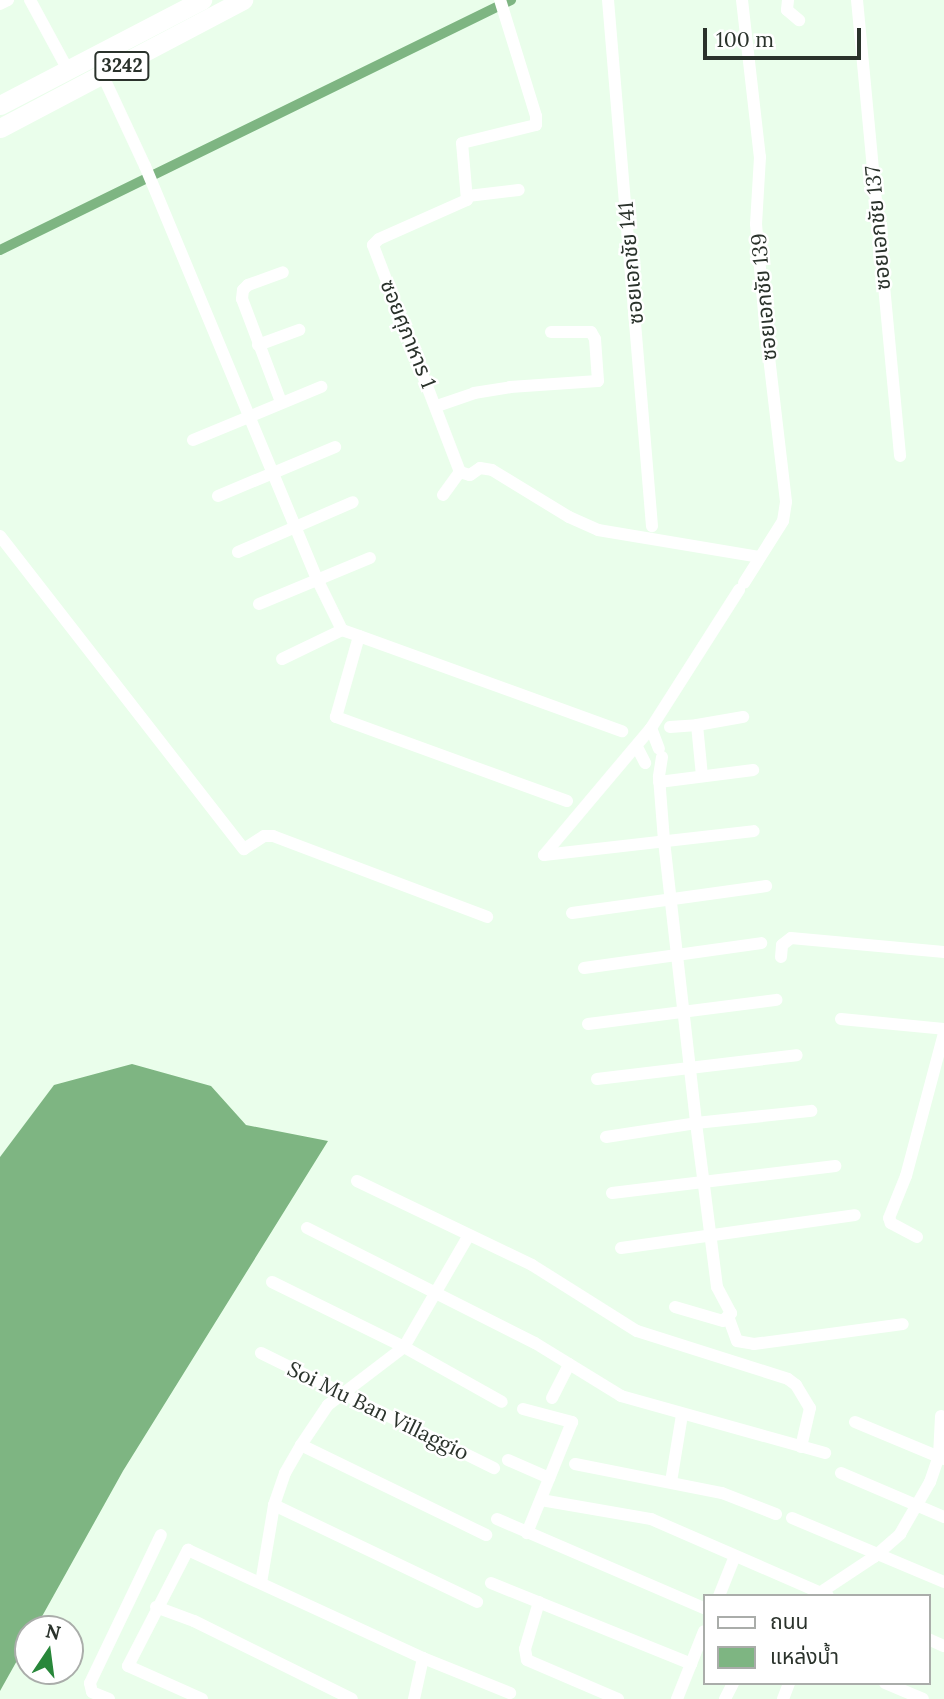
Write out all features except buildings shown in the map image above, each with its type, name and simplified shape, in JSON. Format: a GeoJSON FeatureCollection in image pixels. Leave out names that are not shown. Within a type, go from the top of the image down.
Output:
{"type":"FeatureCollection","features":[{"type":"Feature","properties":{"kind":"main road","name":"3242"},"geometry":{"type":"LineString","coordinates":[[0,105],[202,0]]}},
{"type":"Feature","properties":{"kind":"main road","name":"3242"},"geometry":{"type":"LineString","coordinates":[[0,128],[243,0]]}},
{"type":"Feature","properties":{"kind":"street"},"geometry":{"type":"LineString","coordinates":[[0,4],[8,0]]}},
{"type":"Feature","properties":{"kind":"street"},"geometry":{"type":"LineString","coordinates":[[30,0],[68,70]]}},
{"type":"Feature","properties":{"kind":"street","name":"ซอยเอกชัย 141"},"geometry":{"type":"LineString","coordinates":[[608,0],[652,526]]}},
{"type":"Feature","properties":{"kind":"street","name":"ซอยเอกชัย 139"},"geometry":{"type":"LineString","coordinates":[[664,841],[544,855],[651,728],[758,556],[783,522],[786,502],[761,285],[757,224],[760,157],[742,0]]}},
{"type":"Feature","properties":{"kind":"street"},"geometry":{"type":"LineString","coordinates":[[788,0],[787,10],[799,20]]}},
{"type":"Feature","properties":{"kind":"street","name":"ซอยเอกชัย 137"},"geometry":{"type":"LineString","coordinates":[[857,0],[900,456]]}},
{"type":"Feature","properties":{"kind":"street"},"geometry":{"type":"LineString","coordinates":[[500,1],[536,116],[536,125],[462,143],[468,197],[519,190]]}},
{"type":"Feature","properties":{"kind":"street"},"geometry":{"type":"LineString","coordinates":[[103,76],[155,189],[317,579],[342,630],[622,731]]}},
{"type":"Feature","properties":{"kind":"street","name":"ซอยศุภาหาร 1"},"geometry":{"type":"LineString","coordinates":[[460,472],[437,406],[373,245],[379,239],[463,203],[468,197]]}},
{"type":"Feature","properties":{"kind":"street"},"geometry":{"type":"LineString","coordinates":[[281,402],[242,299],[243,290],[248,285],[283,272]]}},
{"type":"Feature","properties":{"kind":"street"},"geometry":{"type":"LineString","coordinates":[[258,345],[299,330]]}},
{"type":"Feature","properties":{"kind":"street"},"geometry":{"type":"LineString","coordinates":[[437,406],[474,393],[510,387],[598,381],[595,338],[591,331],[551,332]]}},
{"type":"Feature","properties":{"kind":"street"},"geometry":{"type":"LineString","coordinates":[[193,440],[321,387]]}},
{"type":"Feature","properties":{"kind":"street"},"geometry":{"type":"LineString","coordinates":[[218,496],[335,447]]}},
{"type":"Feature","properties":{"kind":"street"},"geometry":{"type":"LineString","coordinates":[[443,495],[460,472],[470,475],[480,468],[492,470],[569,517],[598,530],[758,556]]}},
{"type":"Feature","properties":{"kind":"street"},"geometry":{"type":"LineString","coordinates":[[238,552],[354,502]]}},
{"type":"Feature","properties":{"kind":"street"},"geometry":{"type":"LineString","coordinates":[[0,536],[244,849],[264,836],[273,836],[487,917]]}},
{"type":"Feature","properties":{"kind":"street"},"geometry":{"type":"LineString","coordinates":[[259,604],[370,558]]}},
{"type":"Feature","properties":{"kind":"street"},"geometry":{"type":"LineString","coordinates":[[282,659],[342,630]]}},
{"type":"Feature","properties":{"kind":"street"},"geometry":{"type":"LineString","coordinates":[[359,636],[336,717],[567,801]]}},
{"type":"Feature","properties":{"kind":"street"},"geometry":{"type":"LineString","coordinates":[[670,727],[743,718]]}},
{"type":"Feature","properties":{"kind":"street"},"geometry":{"type":"LineString","coordinates":[[697,724],[702,776]]}},
{"type":"Feature","properties":{"kind":"street"},"geometry":{"type":"LineString","coordinates":[[651,728],[661,753],[653,774]]}},
{"type":"Feature","properties":{"kind":"street"},"geometry":{"type":"LineString","coordinates":[[637,747],[653,774],[664,841],[717,1287],[730,1305],[729,1319],[737,1341],[754,1344],[903,1324]]}},
{"type":"Feature","properties":{"kind":"street"},"geometry":{"type":"LineString","coordinates":[[653,774],[702,776],[753,770]]}},
{"type":"Feature","properties":{"kind":"street"},"geometry":{"type":"LineString","coordinates":[[664,841],[754,831]]}},
{"type":"Feature","properties":{"kind":"street"},"geometry":{"type":"LineString","coordinates":[[572,913],[766,886]]}},
{"type":"Feature","properties":{"kind":"street"},"geometry":{"type":"LineString","coordinates":[[781,957],[782,945],[791,938],[944,952]]}},
{"type":"Feature","properties":{"kind":"street"},"geometry":{"type":"LineString","coordinates":[[584,968],[761,943]]}},
{"type":"Feature","properties":{"kind":"street"},"geometry":{"type":"LineString","coordinates":[[588,1024],[776,1000]]}},
{"type":"Feature","properties":{"kind":"street"},"geometry":{"type":"LineString","coordinates":[[841,1019],[944,1031],[906,1176],[888,1218],[894,1225],[917,1237]]}},
{"type":"Feature","properties":{"kind":"street"},"geometry":{"type":"LineString","coordinates":[[597,1079],[797,1055]]}},
{"type":"Feature","properties":{"kind":"street"},"geometry":{"type":"LineString","coordinates":[[606,1137],[696,1123],[811,1111]]}},
{"type":"Feature","properties":{"kind":"street"},"geometry":{"type":"LineString","coordinates":[[612,1193],[835,1166]]}},
{"type":"Feature","properties":{"kind":"street"},"geometry":{"type":"LineString","coordinates":[[357,1181],[566,1284],[637,1331],[788,1379],[796,1385],[810,1408],[801,1447]]}},
{"type":"Feature","properties":{"kind":"street"},"geometry":{"type":"LineString","coordinates":[[621,1248],[855,1215]]}},
{"type":"Feature","properties":{"kind":"street"},"geometry":{"type":"LineString","coordinates":[[307,1228],[435,1291],[569,1364],[621,1396],[825,1454]]}},
{"type":"Feature","properties":{"kind":"street"},"geometry":{"type":"LineString","coordinates":[[261,1583],[274,1505],[285,1473],[301,1445],[318,1417],[341,1392],[404,1347],[469,1234]]}},
{"type":"Feature","properties":{"kind":"street"},"geometry":{"type":"LineString","coordinates":[[272,1282],[404,1347],[502,1402]]}},
{"type":"Feature","properties":{"kind":"street"},"geometry":{"type":"LineString","coordinates":[[675,1307],[713,1319],[729,1319]]}},
{"type":"Feature","properties":{"kind":"street","name":"Soi Mu Ban Villaggio"},"geometry":{"type":"LineString","coordinates":[[261,1353],[494,1468]]}},
{"type":"Feature","properties":{"kind":"street"},"geometry":{"type":"LineString","coordinates":[[552,1398],[569,1364]]}},
{"type":"Feature","properties":{"kind":"street"},"geometry":{"type":"LineString","coordinates":[[523,1409],[572,1422],[527,1533]]}},
{"type":"Feature","properties":{"kind":"street"},"geometry":{"type":"LineString","coordinates":[[671,1482],[682,1415]]}},
{"type":"Feature","properties":{"kind":"street"},"geometry":{"type":"LineString","coordinates":[[822,1594],[900,1534],[919,1506],[941,1457],[941,1416]]}},
{"type":"Feature","properties":{"kind":"street"},"geometry":{"type":"LineString","coordinates":[[855,1422],[941,1457]]}},
{"type":"Feature","properties":{"kind":"street"},"geometry":{"type":"LineString","coordinates":[[301,1445],[486,1535]]}},
{"type":"Feature","properties":{"kind":"street"},"geometry":{"type":"LineString","coordinates":[[508,1460],[549,1478]]}},
{"type":"Feature","properties":{"kind":"street"},"geometry":{"type":"LineString","coordinates":[[575,1464],[734,1496],[776,1514]]}},
{"type":"Feature","properties":{"kind":"street"},"geometry":{"type":"LineString","coordinates":[[841,1473],[944,1517]]}},
{"type":"Feature","properties":{"kind":"street"},"geometry":{"type":"LineString","coordinates":[[541,1500],[651,1519],[819,1594]]}},
{"type":"Feature","properties":{"kind":"street"},"geometry":{"type":"LineString","coordinates":[[274,1505],[477,1602]]}},
{"type":"Feature","properties":{"kind":"street"},"geometry":{"type":"LineString","coordinates":[[792,1518],[944,1583]]}},
{"type":"Feature","properties":{"kind":"street"},"geometry":{"type":"LineString","coordinates":[[497,1519],[702,1607]]}},
{"type":"Feature","properties":{"kind":"street"},"geometry":{"type":"LineString","coordinates":[[109,1699],[92,1692],[90,1683],[161,1535]]}},
{"type":"Feature","properties":{"kind":"street"},"geometry":{"type":"LineString","coordinates":[[202,1699],[128,1666],[156,1607],[188,1550],[423,1658],[510,1693]]}},
{"type":"Feature","properties":{"kind":"street"},"geometry":{"type":"LineString","coordinates":[[720,1594],[735,1556]]}},
{"type":"Feature","properties":{"kind":"street"},"geometry":{"type":"LineString","coordinates":[[491,1583],[691,1664]]}},
{"type":"Feature","properties":{"kind":"street"},"geometry":{"type":"LineString","coordinates":[[539,1602],[525,1649],[527,1660],[618,1699]]}},
{"type":"Feature","properties":{"kind":"street"},"geometry":{"type":"LineString","coordinates":[[156,1607],[194,1621],[352,1699]]}},
{"type":"Feature","properties":{"kind":"street"},"geometry":{"type":"LineString","coordinates":[[677,1699],[702,1636]]}},
{"type":"Feature","properties":{"kind":"street"},"geometry":{"type":"LineString","coordinates":[[414,1699],[423,1658]]}},
{"type":"Feature","properties":{"kind":"street"},"geometry":{"type":"LineString","coordinates":[[890,1685],[923,1699]]}},
{"type":"Feature","properties":{"kind":"water"},"geometry":{"type":"Polygon","coordinates":[[[132,1064],[211,1086],[246,1125],[328,1141],[123,1471],[43,1615],[14,1615],[14,1666],[0,1691],[0,1157],[54,1085],[132,1064]]]}},
{"type":"Feature","properties":{"kind":"waterway"},"geometry":{"type":"LineString","coordinates":[[0,250],[511,0]]}}]}
